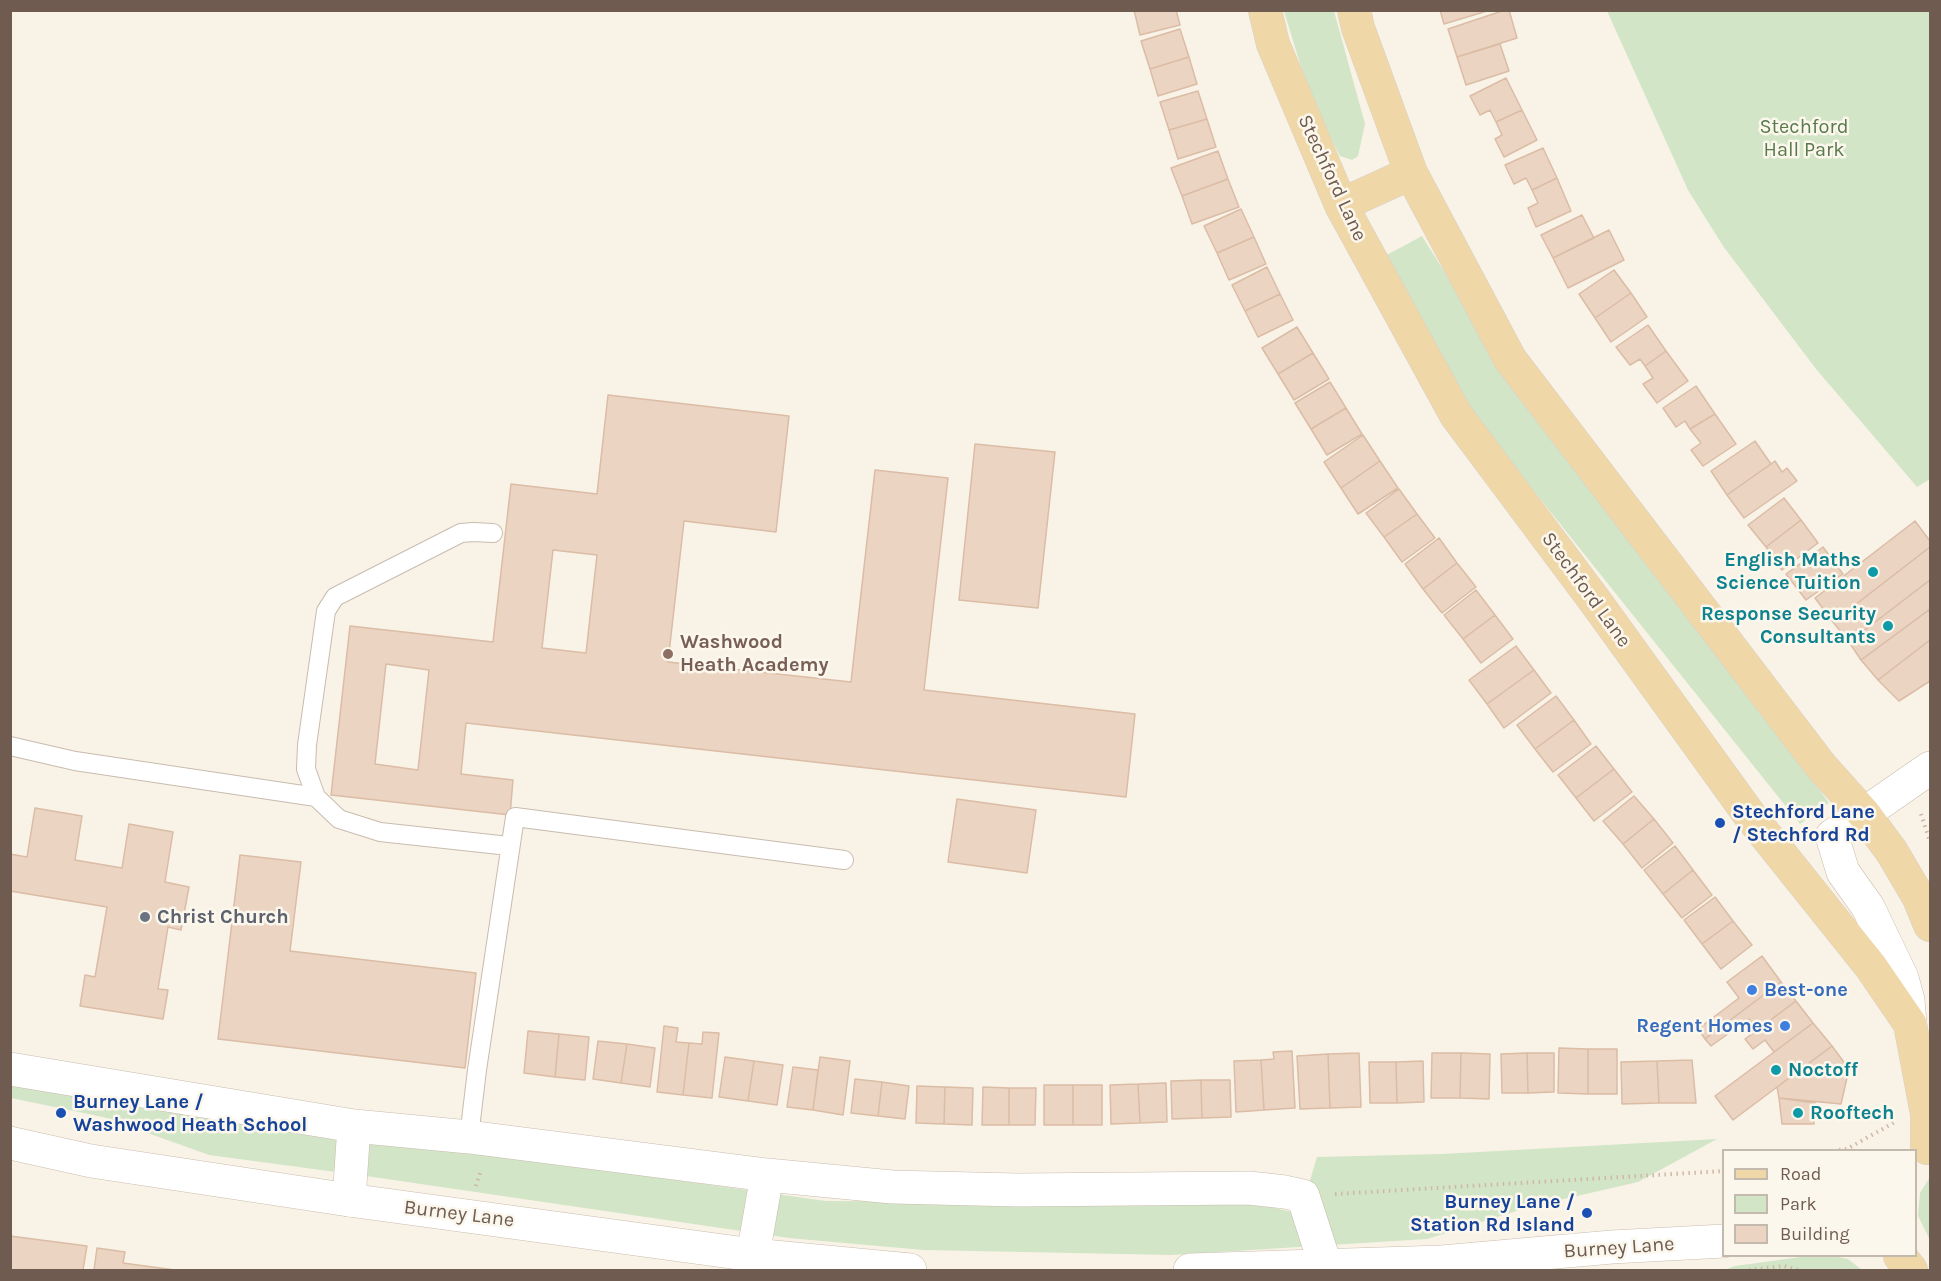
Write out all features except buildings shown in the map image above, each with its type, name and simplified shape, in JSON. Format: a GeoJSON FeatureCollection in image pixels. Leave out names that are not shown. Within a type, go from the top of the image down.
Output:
{"type":"FeatureCollection","features":[{"type":"Feature","properties":{"kind":"main road","name":"Stechford Lane"},"geometry":{"type":"LineString","coordinates":[[1265,10],[1273,44],[1341,205],[1456,415],[1595,601],[1751,817],[1871,967],[1910,1024],[1927,1114],[1924,1150]]}},
{"type":"Feature","properties":{"kind":"main road"},"geometry":{"type":"LineString","coordinates":[[1354,10],[1358,28],[1412,173],[1510,358],[1821,766],[1864,814],[1892,852],[1919,898],[1930,925]]}},
{"type":"Feature","properties":{"kind":"main road"},"geometry":{"type":"LineString","coordinates":[[1341,205],[1412,173]]}},
{"type":"Feature","properties":{"kind":"main road"},"geometry":{"type":"LineString","coordinates":[[1900,1257],[1911,1270]]}},
{"type":"Feature","properties":{"kind":"street"},"geometry":{"type":"LineString","coordinates":[[1910,1024],[1908,1000],[1902,978],[1868,907],[1843,872],[1833,834],[1930,768]]}},
{"type":"Feature","properties":{"kind":"street"},"geometry":{"type":"LineString","coordinates":[[10,1069],[354,1126],[479,1138],[767,1175],[903,1187],[1017,1190],[1249,1188],[1303,1196],[1325,1264]]}},
{"type":"Feature","properties":{"kind":"street"},"geometry":{"type":"LineString","coordinates":[[349,1200],[354,1126]]}},
{"type":"Feature","properties":{"kind":"street","name":"Burney Lane"},"geometry":{"type":"LineString","coordinates":[[10,1143],[91,1161],[349,1200],[753,1255],[910,1270]]}},
{"type":"Feature","properties":{"kind":"street"},"geometry":{"type":"LineString","coordinates":[[753,1255],[767,1175]]}},
{"type":"Feature","properties":{"kind":"street","name":"Burney Lane"},"geometry":{"type":"LineString","coordinates":[[1190,1270],[1442,1262],[1612,1247],[1722,1241]]}},
{"type":"Feature","properties":{"kind":"lane"},"geometry":{"type":"LineString","coordinates":[[493,533],[460,533],[334,597],[326,611],[307,745],[306,769],[316,797],[339,819],[380,832],[509,846]]}},
{"type":"Feature","properties":{"kind":"lane"},"geometry":{"type":"LineString","coordinates":[[10,746],[75,761],[316,797]]}},
{"type":"Feature","properties":{"kind":"lane"},"geometry":{"type":"LineString","coordinates":[[479,1138],[509,846],[515,817],[844,860]]}},
{"type":"Feature","properties":{"kind":"path"},"geometry":{"type":"LineString","coordinates":[[1847,1149],[1894,1124],[1896,1116]]}},
{"type":"Feature","properties":{"kind":"path"},"geometry":{"type":"LineString","coordinates":[[468,1216],[479,1138]]}},
{"type":"Feature","properties":{"kind":"path"},"geometry":{"type":"LineString","coordinates":[[1303,1196],[1722,1171]]}},
{"type":"Feature","properties":{"kind":"path"},"geometry":{"type":"LineString","coordinates":[[1749,1270],[1784,1266],[1798,1270]]}},
{"type":"Feature","properties":{"kind":"green space"},"geometry":{"type":"Polygon","coordinates":[[[1284,11],[1334,11],[1365,124],[1358,156],[1352,160],[1340,156],[1311,100],[1284,11]]]}},
{"type":"Feature","properties":{"kind":"green space","name":"Stechford Hall Park"},"geometry":{"type":"Polygon","coordinates":[[[1607,11],[1930,11],[1930,479],[1917,487],[1816,369],[1723,246],[1688,190],[1607,11]]]}},
{"type":"Feature","properties":{"kind":"green space"},"geometry":{"type":"Polygon","coordinates":[[[1422,236],[1505,369],[1734,669],[1829,803],[1800,824],[1469,410],[1383,257],[1422,236]]]}},
{"type":"Feature","properties":{"kind":"green space"},"geometry":{"type":"Polygon","coordinates":[[[10,1074],[383,1139],[826,1201],[1254,1203],[1300,1214],[1317,1157],[1442,1154],[1717,1139],[1638,1182],[1529,1207],[1427,1239],[1171,1255],[923,1250],[789,1238],[209,1155],[103,1117],[11,1098],[10,1074]]]}},
{"type":"Feature","properties":{"kind":"green space"},"geometry":{"type":"Polygon","coordinates":[[[1930,1177],[1930,1240],[1918,1216],[1920,1193],[1930,1177]]]}},
{"type":"Feature","properties":{"kind":"green space"},"geometry":{"type":"Polygon","coordinates":[[[1801,1257],[1838,1257],[1848,1259],[1862,1270],[1724,1270],[1735,1266],[1801,1257]]]}},
{"type":"Feature","properties":{"kind":"place","name":"English Maths Science Tuition"},"geometry":{"type":"Point","coordinates":[1873,572]}},
{"type":"Feature","properties":{"kind":"place","name":"Response Security Consultants"},"geometry":{"type":"Point","coordinates":[1888,626]}},
{"type":"Feature","properties":{"kind":"place","name":"Washwood Heath Academy"},"geometry":{"type":"Point","coordinates":[668,654]}},
{"type":"Feature","properties":{"kind":"place","name":"Stechford Lane / Stechford Rd"},"geometry":{"type":"Point","coordinates":[1720,823]}},
{"type":"Feature","properties":{"kind":"place","name":"Christ Church"},"geometry":{"type":"Point","coordinates":[145,917]}},
{"type":"Feature","properties":{"kind":"place","name":"Best-one"},"geometry":{"type":"Point","coordinates":[1752,990]}},
{"type":"Feature","properties":{"kind":"place","name":"Regent Homes"},"geometry":{"type":"Point","coordinates":[1785,1026]}},
{"type":"Feature","properties":{"kind":"place","name":"Noctoff"},"geometry":{"type":"Point","coordinates":[1776,1070]}},
{"type":"Feature","properties":{"kind":"place","name":"Burney Lane / Washwood Heath School"},"geometry":{"type":"Point","coordinates":[61,1113]}},
{"type":"Feature","properties":{"kind":"place","name":"Rooftech"},"geometry":{"type":"Point","coordinates":[1798,1113]}},
{"type":"Feature","properties":{"kind":"place","name":"Burney Lane / Station Rd Island"},"geometry":{"type":"Point","coordinates":[1587,1213]}}]}
